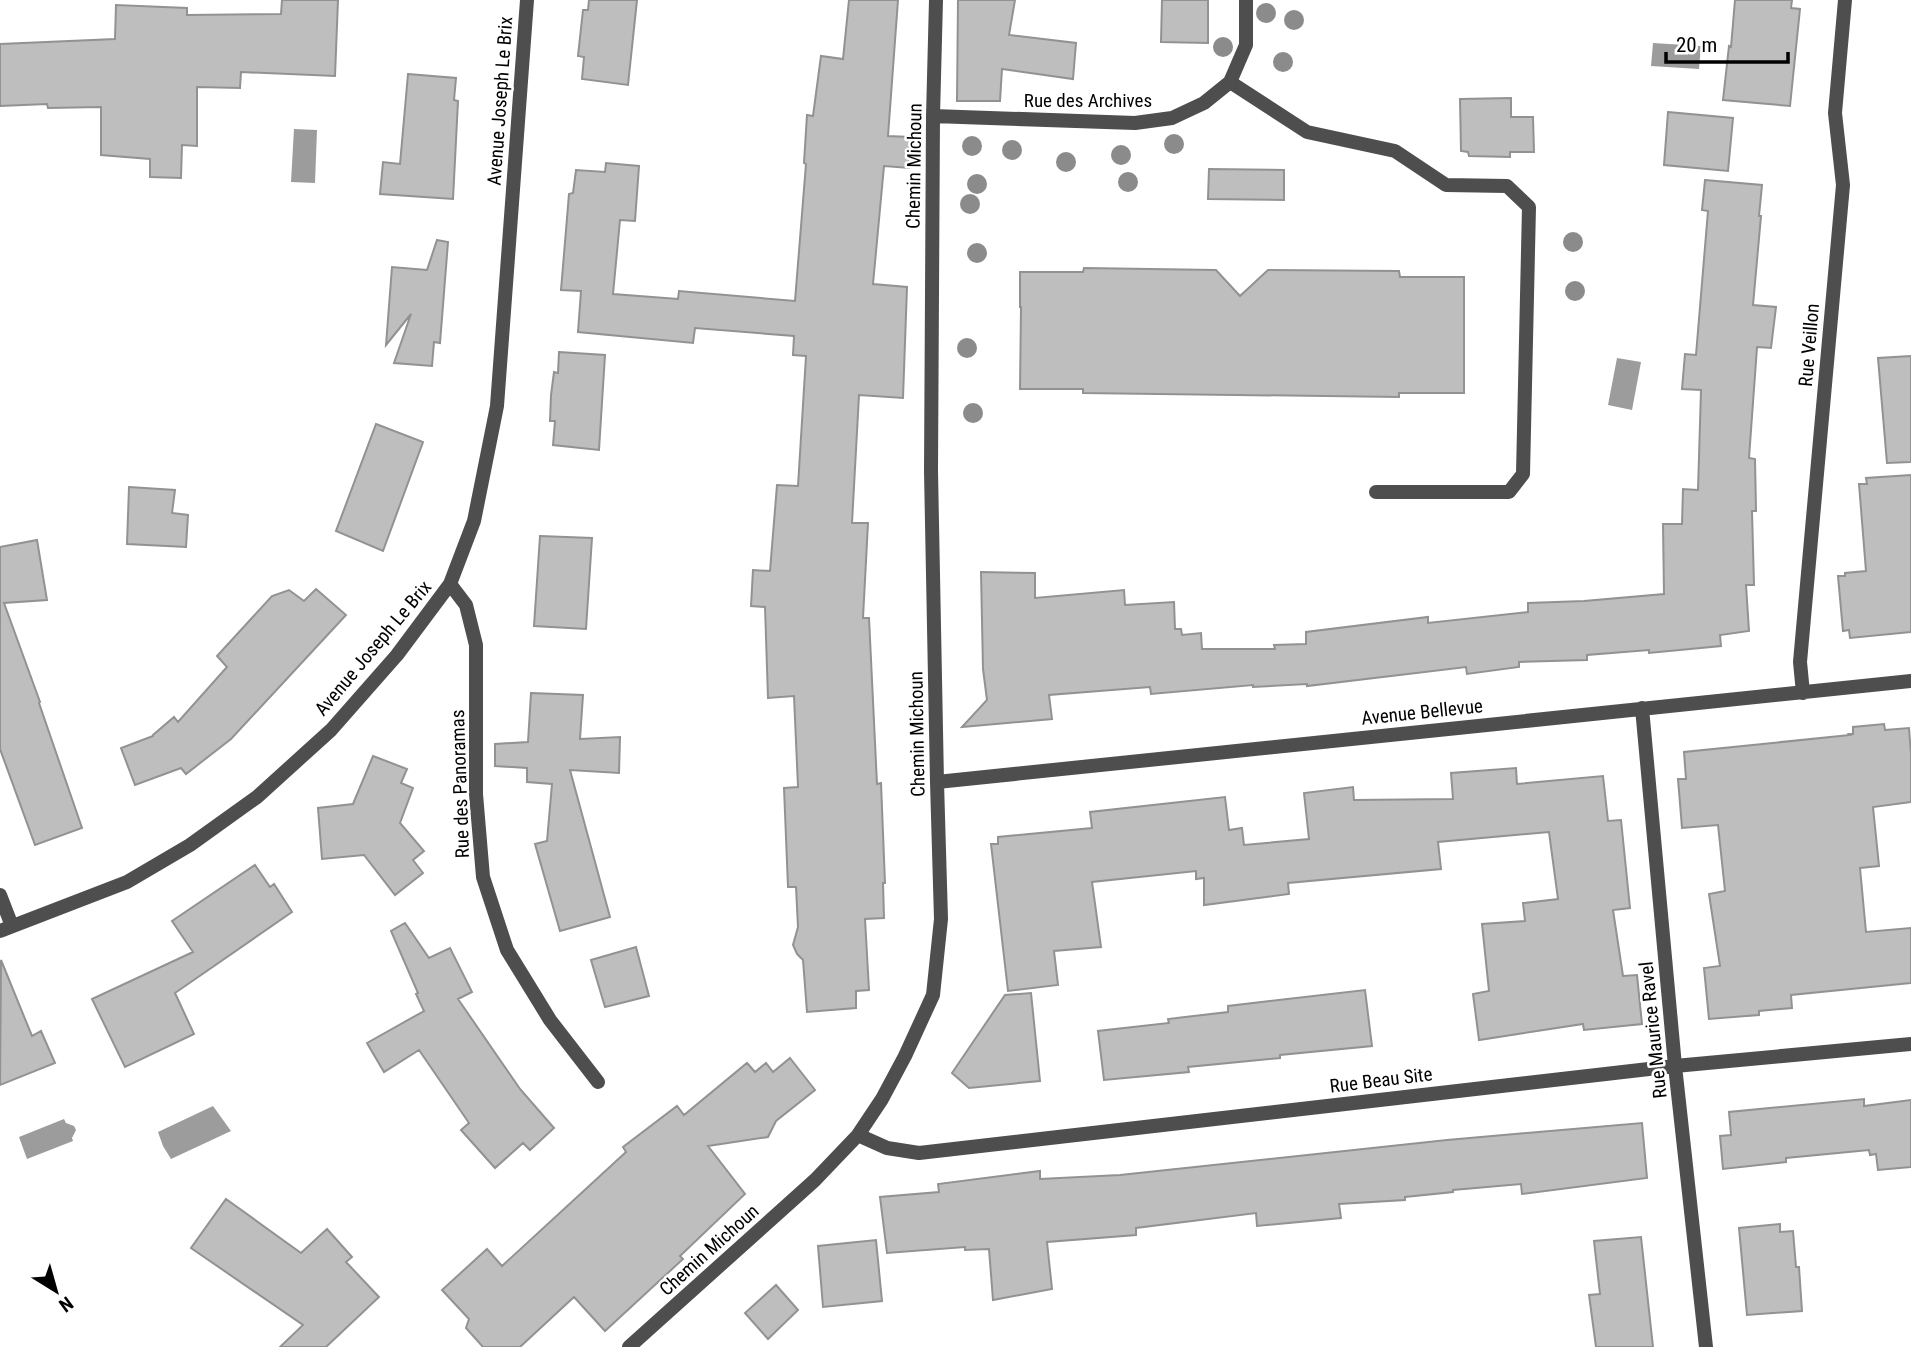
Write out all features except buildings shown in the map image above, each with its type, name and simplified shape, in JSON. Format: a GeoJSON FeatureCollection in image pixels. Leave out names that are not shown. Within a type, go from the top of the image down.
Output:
{"type":"FeatureCollection","features":[{"type":"Feature","properties":{"kind":"street","name":"Avenue Joseph Le Brix"},"geometry":{"type":"LineString","coordinates":[[6,929],[127,882],[190,845],[257,797],[331,730],[397,655],[450,584],[474,521],[497,406],[527,0]]}},
{"type":"Feature","properties":{"kind":"street","name":"Chemin Michoun"},"geometry":{"type":"LineString","coordinates":[[629,1347],[816,1180],[858,1135],[883,1099],[933,995],[941,919],[931,471],[936,0]]}},
{"type":"Feature","properties":{"kind":"street","name":"Rue des Archives"},"geometry":{"type":"LineString","coordinates":[[933,116],[1135,123],[1172,118],[1205,103],[1230,82],[1246,46],[1246,0]]}},
{"type":"Feature","properties":{"kind":"street","name":"Rue Veillon"},"geometry":{"type":"LineString","coordinates":[[1803,693],[1800,662],[1843,185],[1835,113],[1845,0]]}},
{"type":"Feature","properties":{"kind":"street"},"geometry":{"type":"LineString","coordinates":[[1230,82],[1307,132],[1395,151],[1446,185],[1507,186],[1529,207],[1522,474],[1508,492],[1376,492]]}},
{"type":"Feature","properties":{"kind":"street","name":"Rue des Panoramas"},"geometry":{"type":"LineString","coordinates":[[450,584],[466,605],[476,645],[476,794],[484,877],[507,950],[550,1020],[598,1082]]}},
{"type":"Feature","properties":{"kind":"street","name":"Avenue Bellevue"},"geometry":{"type":"LineString","coordinates":[[936,782],[1911,681]]}},
{"type":"Feature","properties":{"kind":"street","name":"Rue Maurice Ravel"},"geometry":{"type":"LineString","coordinates":[[1642,708],[1675,1066],[1706,1347]]}},
{"type":"Feature","properties":{"kind":"street"},"geometry":{"type":"LineString","coordinates":[[0,895],[6,929]]}},
{"type":"Feature","properties":{"kind":"street","name":"Rue Beau Site"},"geometry":{"type":"LineString","coordinates":[[858,1135],[887,1148],[919,1153],[1675,1066],[1911,1044]]}},
{"type":"Feature","properties":{"kind":"shaded area"},"geometry":{"type":"Polygon","coordinates":[[[1653,43],[1701,46],[1699,69],[1651,66],[1653,43]]]}},
{"type":"Feature","properties":{"kind":"shaded area"},"geometry":{"type":"Polygon","coordinates":[[[294,129],[317,130],[315,183],[291,182],[294,129]]]}},
{"type":"Feature","properties":{"kind":"shaded area"},"geometry":{"type":"Polygon","coordinates":[[[1617,358],[1641,362],[1632,410],[1608,405],[1617,358]]]}},
{"type":"Feature","properties":{"kind":"shaded area"},"geometry":{"type":"Polygon","coordinates":[[[213,1106],[231,1131],[171,1159],[158,1132],[213,1106]]]}},
{"type":"Feature","properties":{"kind":"shaded area"},"geometry":{"type":"Polygon","coordinates":[[[64,1119],[76,1130],[73,1141],[27,1159],[19,1137],[64,1119]]]}}]}
